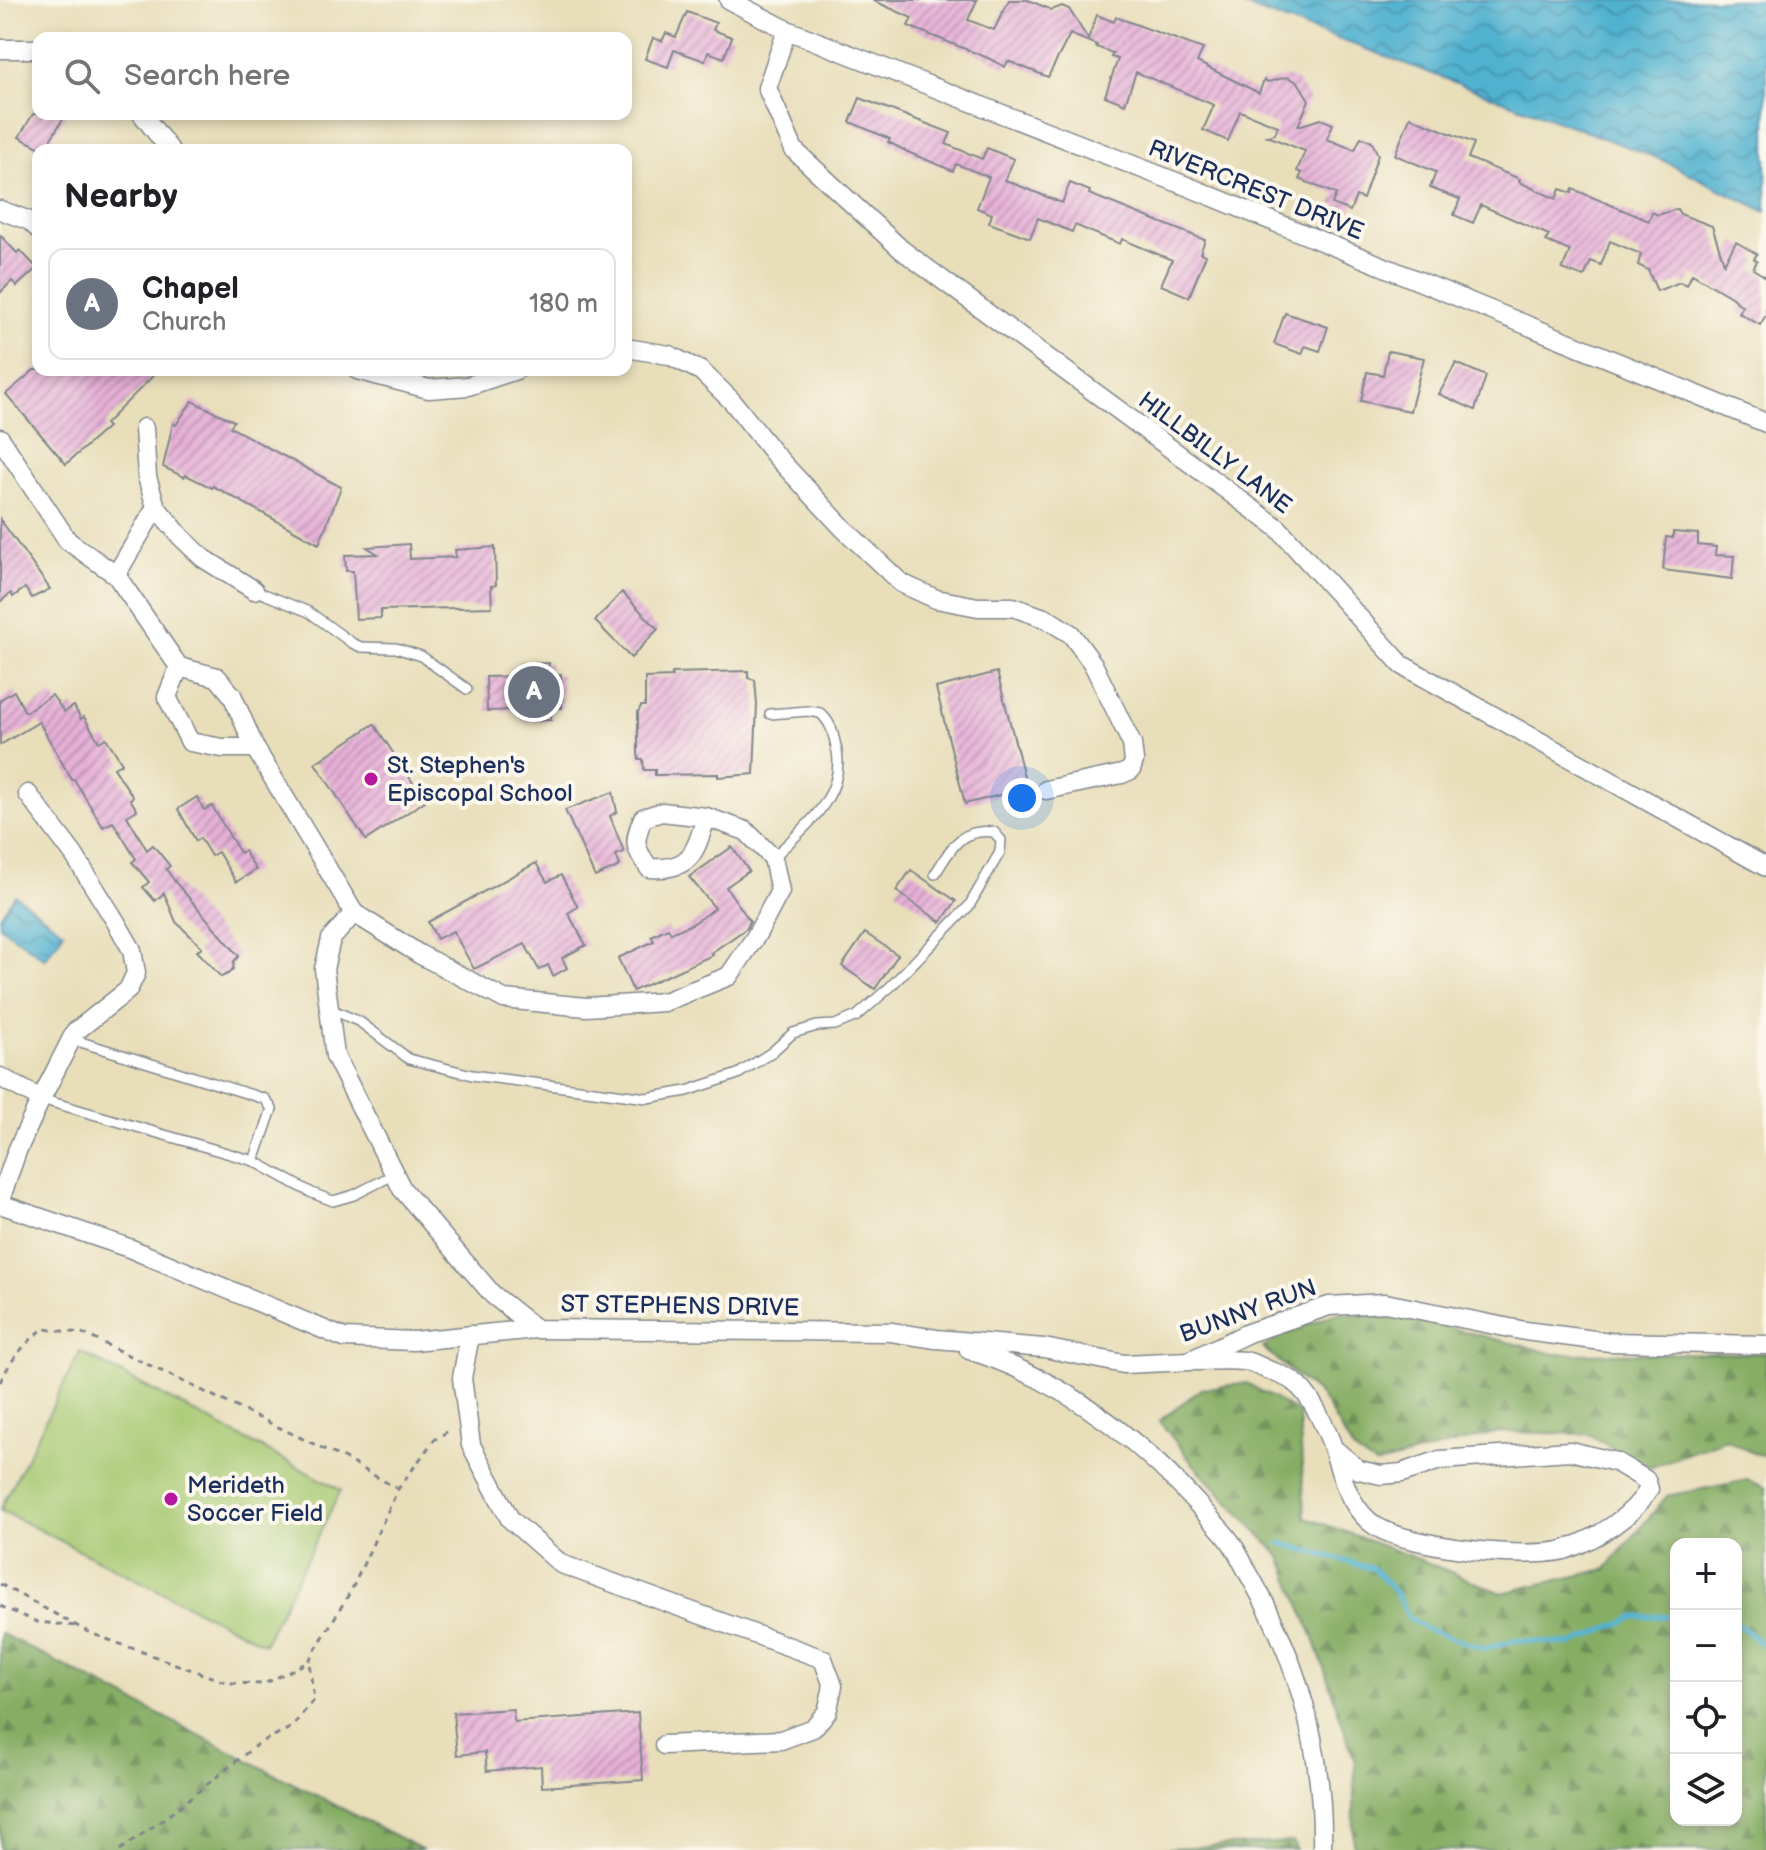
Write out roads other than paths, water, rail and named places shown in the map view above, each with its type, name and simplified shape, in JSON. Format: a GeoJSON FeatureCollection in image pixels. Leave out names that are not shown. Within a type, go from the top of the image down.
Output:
{"type":"FeatureCollection","features":[{"type":"Feature","properties":{"kind":"street","name":"RIVERCREST DRIVE"},"geometry":{"type":"LineString","coordinates":[[729,0],[787,30],[1189,187],[1766,423]]}},
{"type":"Feature","properties":{"kind":"street","name":"HILLBILLY LANE"},"geometry":{"type":"LineString","coordinates":[[787,30],[767,88],[794,150],[902,250],[1278,528],[1402,665],[1766,867]]}},
{"type":"Feature","properties":{"kind":"street"},"geometry":{"type":"LineString","coordinates":[[0,49],[32,49]]}},
{"type":"Feature","properties":{"kind":"street"},"geometry":{"type":"LineString","coordinates":[[147,120],[165,144]]}},
{"type":"Feature","properties":{"kind":"street"},"geometry":{"type":"LineString","coordinates":[[0,210],[32,223]]}},
{"type":"Feature","properties":{"kind":"street"},"geometry":{"type":"LineString","coordinates":[[632,349],[669,355],[701,371],[732,401],[775,455],[844,529],[901,583],[936,599],[978,607],[1013,607],[1047,619],[1071,634],[1093,664],[1132,744],[1134,761],[1131,770],[1122,774],[1046,790]]}},
{"type":"Feature","properties":{"kind":"street"},"geometry":{"type":"LineString","coordinates":[[380,376],[429,389],[468,386],[498,376]]}},
{"type":"Feature","properties":{"kind":"street"},"geometry":{"type":"LineString","coordinates":[[144,428],[147,477],[156,507],[203,558],[254,590]]}},
{"type":"Feature","properties":{"kind":"street"},"geometry":{"type":"LineString","coordinates":[[0,438],[68,541],[116,575],[179,667],[217,677],[232,695],[255,748],[354,913],[419,954],[504,999],[586,1007],[664,1002],[729,976],[756,936],[780,891],[773,858],[746,831],[706,817]]}},
{"type":"Feature","properties":{"kind":"street"},"geometry":{"type":"LineString","coordinates":[[116,575],[156,507]]}},
{"type":"Feature","properties":{"kind":"street"},"geometry":{"type":"LineString","coordinates":[[179,667],[167,697],[190,742],[222,748],[255,748]]}},
{"type":"Feature","properties":{"kind":"street"},"geometry":{"type":"LineString","coordinates":[[28,794],[74,855],[116,922],[132,950],[136,973],[128,990],[75,1032],[17,1151],[0,1202],[129,1248],[344,1338],[413,1341],[536,1329]]}},
{"type":"Feature","properties":{"kind":"street","name":"ST STEPHENS DRIVE"},"geometry":{"type":"LineString","coordinates":[[354,913],[331,939],[324,969],[335,1056],[402,1189],[493,1295],[536,1329],[891,1332],[936,1339]]}},
{"type":"Feature","properties":{"kind":"street"},"geometry":{"type":"LineString","coordinates":[[0,1077],[41,1099]]}},
{"type":"Feature","properties":{"kind":"street"},"geometry":{"type":"LineString","coordinates":[[0,1142],[17,1151]]}},
{"type":"Feature","properties":{"kind":"street","name":"BUNNY RUN"},"geometry":{"type":"LineString","coordinates":[[936,1339],[1044,1348],[1124,1364],[1189,1361],[1248,1333],[1329,1306],[1385,1303],[1525,1331],[1610,1342],[1766,1345]]}},
{"type":"Feature","properties":{"kind":"street"},"geometry":{"type":"LineString","coordinates":[[470,1335],[462,1378],[471,1445],[510,1519],[561,1564],[823,1659],[833,1686],[827,1712],[813,1728],[781,1740],[664,1745]]}},
{"type":"Feature","properties":{"kind":"street"},"geometry":{"type":"LineString","coordinates":[[936,1339],[996,1358],[1032,1375],[1108,1420],[1178,1483],[1230,1541],[1268,1608],[1295,1671],[1316,1747],[1323,1815],[1322,1850]]}},
{"type":"Feature","properties":{"kind":"street"},"geometry":{"type":"LineString","coordinates":[[1189,1361],[1247,1361],[1294,1382],[1320,1416],[1343,1482],[1357,1508],[1376,1527],[1408,1538],[1453,1547],[1523,1554],[1565,1550],[1605,1531],[1641,1502],[1649,1489],[1646,1480],[1616,1462],[1570,1451],[1440,1460],[1402,1473],[1381,1475],[1359,1470],[1334,1449]]}},
{"type":"Feature","properties":{"kind":"lane"},"geometry":{"type":"LineString","coordinates":[[254,590],[309,612],[361,647],[396,648],[421,656],[467,689]]}},
{"type":"Feature","properties":{"kind":"lane"},"geometry":{"type":"LineString","coordinates":[[770,714],[820,713],[832,728],[839,757],[838,778],[828,801],[773,858]]}},
{"type":"Feature","properties":{"kind":"lane"},"geometry":{"type":"LineString","coordinates":[[328,1008],[360,1022],[409,1059],[472,1075],[647,1098],[687,1091],[738,1074],[772,1052],[793,1033],[835,1025],[857,1016],[890,987],[969,906],[1000,852],[1001,840],[994,832],[982,831],[963,836],[935,874]]}},
{"type":"Feature","properties":{"kind":"lane"},"geometry":{"type":"LineString","coordinates":[[71,1039],[265,1099],[272,1109],[254,1161]]}},
{"type":"Feature","properties":{"kind":"lane"},"geometry":{"type":"LineString","coordinates":[[41,1099],[254,1161],[333,1201],[354,1195],[395,1174]]}},
{"type":"Feature","properties":{"kind":"water"},"geometry":{"type":"Polygon","coordinates":[[[1227,0],[1766,0],[1766,212],[1662,160],[1227,0]]]}},
{"type":"Feature","properties":{"kind":"water"},"geometry":{"type":"Polygon","coordinates":[[[15,895],[64,932],[45,959],[0,926],[0,916],[15,895]]]}},
{"type":"Feature","properties":{"kind":"waterway"},"geometry":{"type":"LineString","coordinates":[[1280,1543],[1374,1569],[1395,1592],[1409,1618],[1426,1629],[1485,1649],[1515,1640],[1571,1644],[1635,1617],[1670,1616]]}},
{"type":"Feature","properties":{"kind":"waterway"},"geometry":{"type":"LineString","coordinates":[[1742,1627],[1766,1645]]}},
{"type":"Feature","properties":{"kind":"place","name":"Chapel"},"geometry":{"type":"Point","coordinates":[534,692]}},
{"type":"Feature","properties":{"kind":"place","name":"St. Stephen's Episcopal School"},"geometry":{"type":"Point","coordinates":[371,779]}},
{"type":"Feature","properties":{"kind":"place","name":"Merideth Soccer Field"},"geometry":{"type":"Point","coordinates":[171,1499]}}]}
